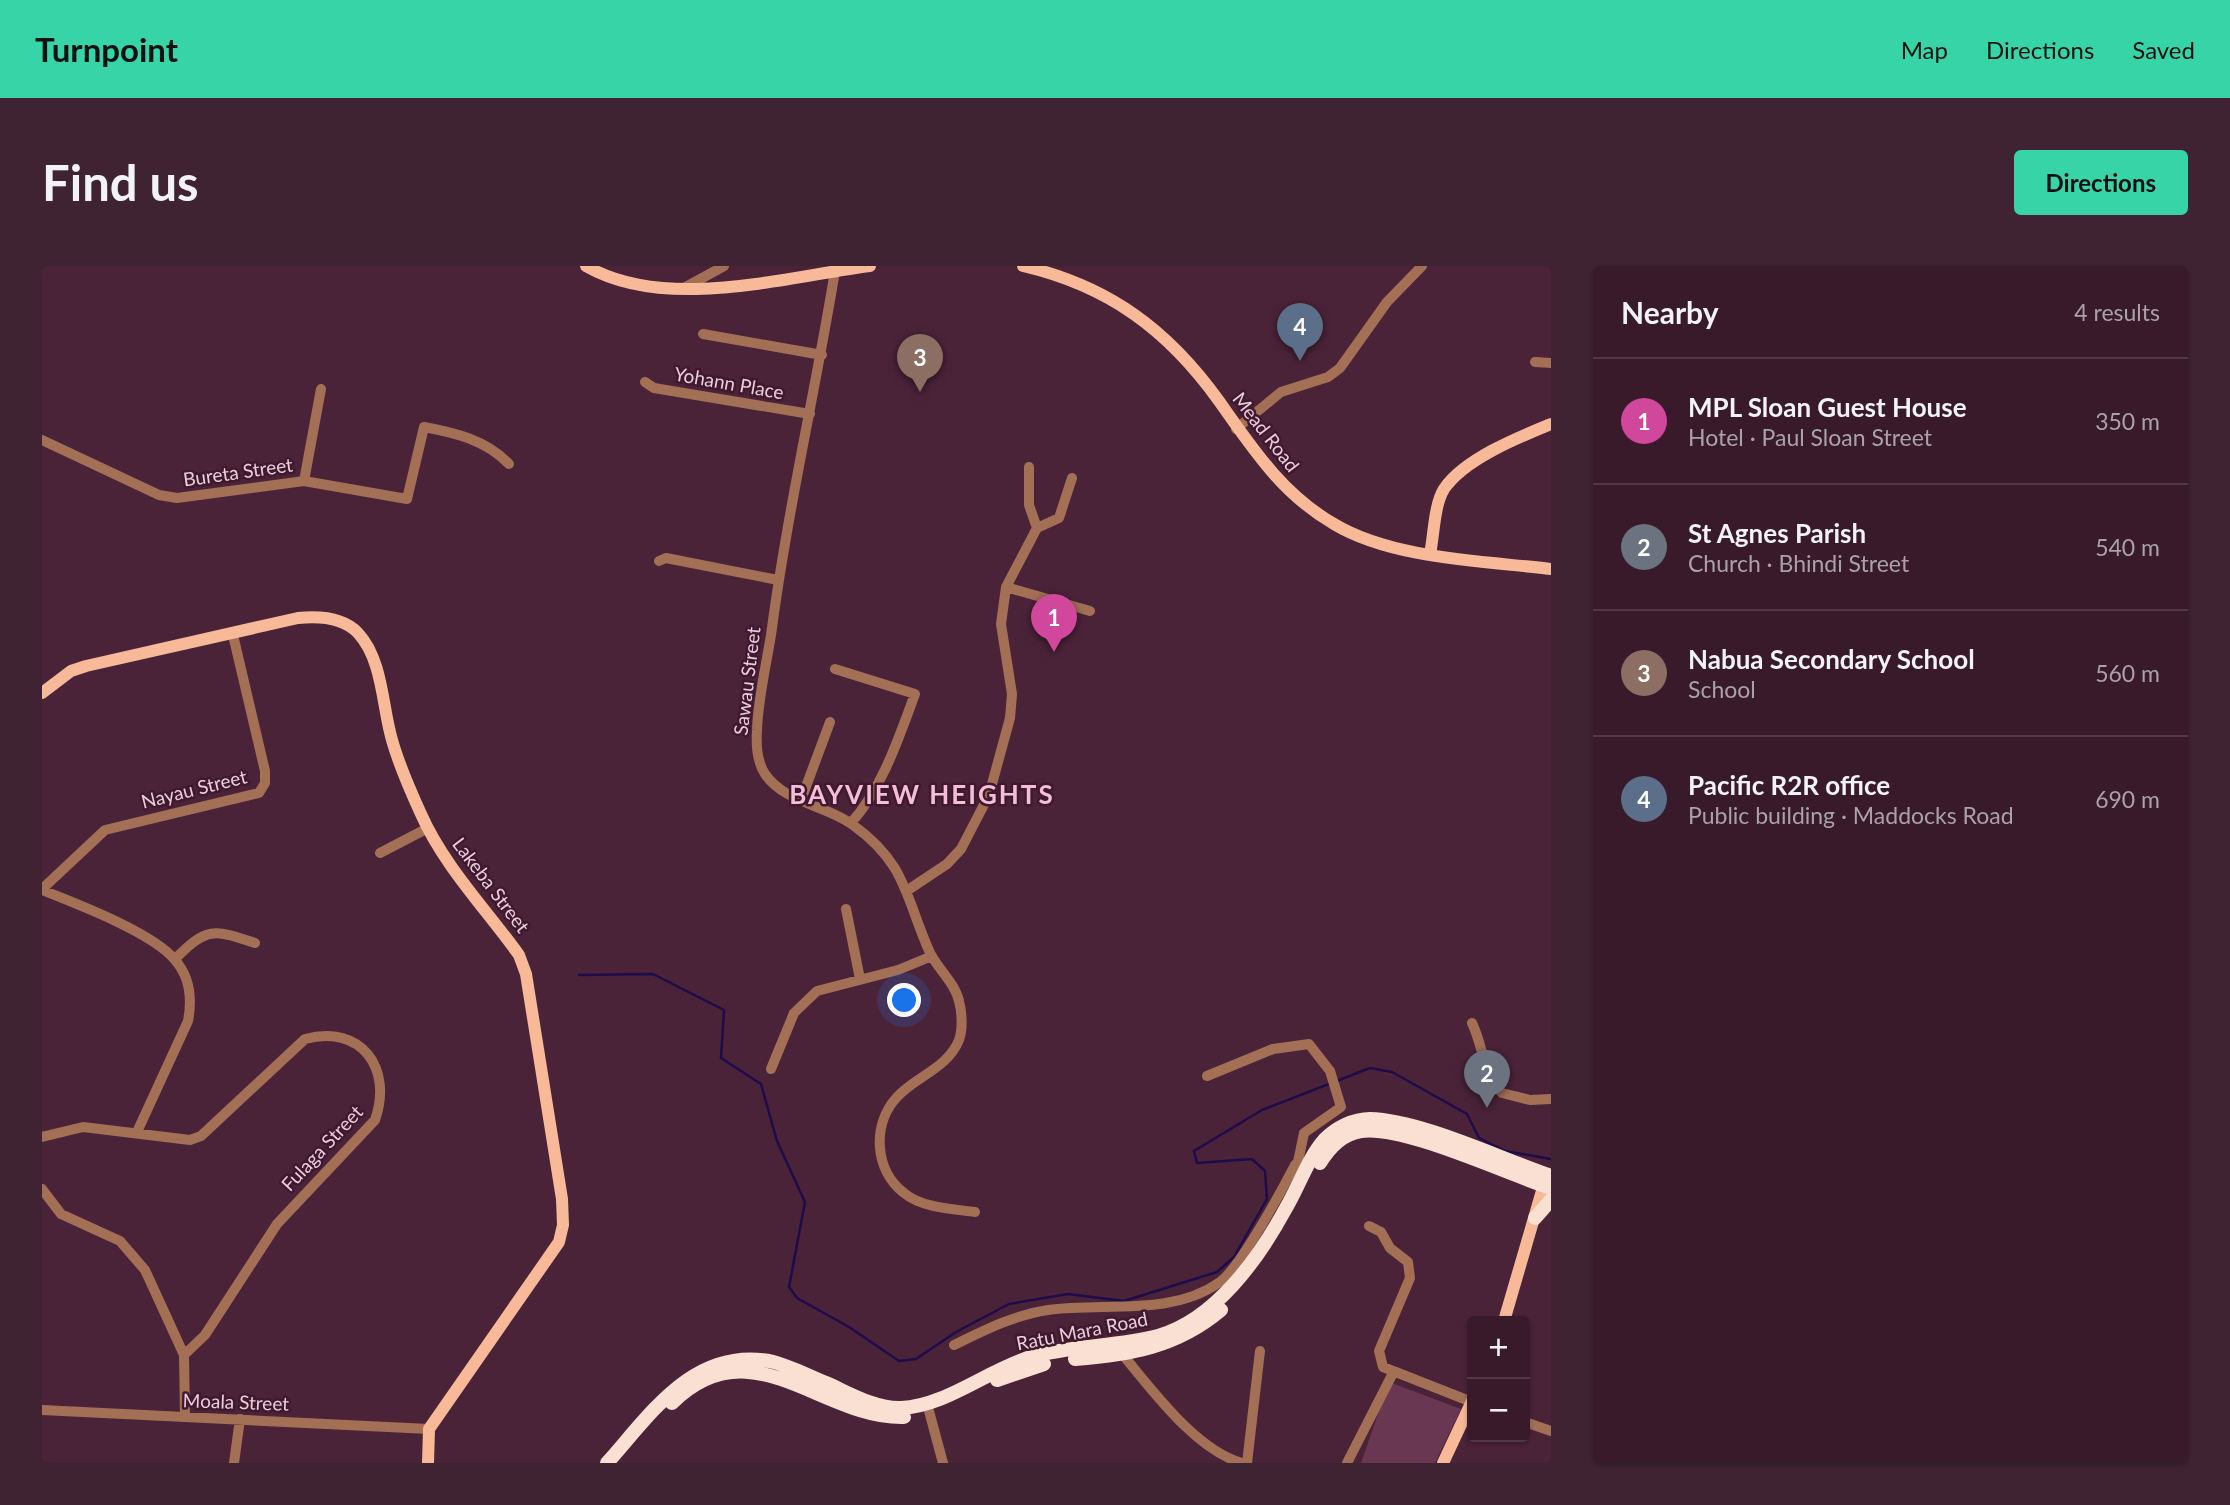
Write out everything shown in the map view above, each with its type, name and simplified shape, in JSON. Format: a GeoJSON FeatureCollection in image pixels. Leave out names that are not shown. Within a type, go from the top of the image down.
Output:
{"type":"FeatureCollection","features":[{"type":"Feature","properties":{"kind":"highway","name":"Ratu Mara Road"},"geometry":{"type":"LineString","coordinates":[[607,1463],[655,1407],[681,1382],[720,1364],[745,1360],[769,1362],[873,1402],[902,1408],[924,1403],[1034,1356],[1119,1344],[1168,1333],[1207,1309],[1229,1287],[1278,1223],[1303,1164],[1332,1133],[1366,1119],[1407,1124],[1548,1181]]}},
{"type":"Feature","properties":{"kind":"highway","name":"Ratu Mara Road"},"geometry":{"type":"LineString","coordinates":[[619,1463],[677,1397],[708,1378],[723,1374],[752,1372],[779,1376],[860,1410],[890,1417],[929,1411],[1037,1365],[1140,1352],[1189,1334],[1220,1310],[1284,1230],[1330,1149],[1358,1131],[1394,1132],[1548,1181]]}},
{"type":"Feature","properties":{"kind":"highway"},"geometry":{"type":"LineString","coordinates":[[1535,1218],[1551,1200]]}},
{"type":"Feature","properties":{"kind":"main road"},"geometry":{"type":"LineString","coordinates":[[586,266],[639,286],[706,289],[870,266]]}},
{"type":"Feature","properties":{"kind":"main road","name":"Mead Road"},"geometry":{"type":"LineString","coordinates":[[1023,266],[1073,281],[1115,299],[1143,320],[1181,355],[1236,429],[1286,489],[1336,526],[1381,543],[1430,554],[1551,569]]}},
{"type":"Feature","properties":{"kind":"main road"},"geometry":{"type":"LineString","coordinates":[[1430,554],[1443,490],[1463,470],[1504,445],[1551,424]]}},
{"type":"Feature","properties":{"kind":"main road","name":"Lakeba Street"},"geometry":{"type":"LineString","coordinates":[[42,693],[71,671],[86,666],[315,616],[345,624],[358,633],[376,667],[400,765],[436,845],[519,954],[526,974],[561,1191],[563,1225],[559,1242],[429,1429]]}},
{"type":"Feature","properties":{"kind":"main road"},"geometry":{"type":"LineString","coordinates":[[1506,1316],[1548,1181]]}},
{"type":"Feature","properties":{"kind":"main road"},"geometry":{"type":"LineString","coordinates":[[1443,1463],[1467,1413]]}},
{"type":"Feature","properties":{"kind":"main road"},"geometry":{"type":"LineString","coordinates":[[428,1463],[429,1429]]}},
{"type":"Feature","properties":{"kind":"street"},"geometry":{"type":"LineString","coordinates":[[684,288],[724,266]]}},
{"type":"Feature","properties":{"kind":"street"},"geometry":{"type":"LineString","coordinates":[[1236,429],[1281,392],[1328,377],[1340,368],[1387,302],[1422,266]]}},
{"type":"Feature","properties":{"kind":"street","name":"Sawau Street"},"geometry":{"type":"LineString","coordinates":[[835,271],[778,580],[757,746],[765,773],[776,787],[851,823],[889,856],[908,890],[932,956],[959,997],[962,1017],[959,1041],[937,1067],[896,1098],[882,1124],[880,1154],[884,1167],[904,1194],[925,1203],[975,1212]]}},
{"type":"Feature","properties":{"kind":"street"},"geometry":{"type":"LineString","coordinates":[[703,334],[821,355]]}},
{"type":"Feature","properties":{"kind":"street"},"geometry":{"type":"LineString","coordinates":[[1535,362],[1551,363]]}},
{"type":"Feature","properties":{"kind":"street","name":"Yohann Place"},"geometry":{"type":"LineString","coordinates":[[645,382],[654,388],[810,414]]}},
{"type":"Feature","properties":{"kind":"street"},"geometry":{"type":"LineString","coordinates":[[304,481],[321,388]]}},
{"type":"Feature","properties":{"kind":"street","name":"Bureta Street"},"geometry":{"type":"LineString","coordinates":[[42,440],[168,497],[191,498],[304,481],[407,499],[424,427],[494,448],[509,464]]}},
{"type":"Feature","properties":{"kind":"street"},"geometry":{"type":"LineString","coordinates":[[1029,467],[1030,505],[1037,528]]}},
{"type":"Feature","properties":{"kind":"street"},"geometry":{"type":"LineString","coordinates":[[908,890],[947,864],[961,849],[996,772],[1010,718],[1012,694],[1002,624],[1006,587],[1037,528],[1059,518],[1072,478]]}},
{"type":"Feature","properties":{"kind":"street"},"geometry":{"type":"LineString","coordinates":[[659,561],[666,558],[778,580]]}},
{"type":"Feature","properties":{"kind":"street"},"geometry":{"type":"LineString","coordinates":[[1006,587],[1090,611]]}},
{"type":"Feature","properties":{"kind":"street","name":"Nayau Street"},"geometry":{"type":"LineString","coordinates":[[42,890],[105,830],[259,793],[264,783],[264,771],[233,635]]}},
{"type":"Feature","properties":{"kind":"street"},"geometry":{"type":"LineString","coordinates":[[835,669],[915,694],[889,760],[851,823]]}},
{"type":"Feature","properties":{"kind":"street"},"geometry":{"type":"LineString","coordinates":[[801,800],[830,722]]}},
{"type":"Feature","properties":{"kind":"street"},"geometry":{"type":"LineString","coordinates":[[380,853],[428,828]]}},
{"type":"Feature","properties":{"kind":"street"},"geometry":{"type":"LineString","coordinates":[[42,890],[76,903],[137,933],[175,959],[190,992],[188,1021],[137,1132]]}},
{"type":"Feature","properties":{"kind":"street"},"geometry":{"type":"LineString","coordinates":[[846,909],[860,979]]}},
{"type":"Feature","properties":{"kind":"street"},"geometry":{"type":"LineString","coordinates":[[175,959],[198,936],[211,931],[254,943]]}},
{"type":"Feature","properties":{"kind":"street"},"geometry":{"type":"LineString","coordinates":[[771,1069],[794,1013],[817,991],[898,970],[932,956]]}},
{"type":"Feature","properties":{"kind":"street"},"geometry":{"type":"LineString","coordinates":[[1472,1023],[1479,1038],[1482,1062],[1502,1093],[1530,1100],[1551,1099]]}},
{"type":"Feature","properties":{"kind":"street","name":"Fulaga Street"},"geometry":{"type":"LineString","coordinates":[[42,1137],[83,1127],[137,1132],[181,1140],[201,1136],[289,1051],[305,1039],[320,1035],[361,1046],[376,1066],[381,1084],[381,1103],[375,1120],[276,1224],[205,1335],[184,1355]]}},
{"type":"Feature","properties":{"kind":"street"},"geometry":{"type":"LineString","coordinates":[[954,1345],[1000,1323],[1035,1312],[1142,1306],[1177,1299],[1220,1282],[1303,1164],[1304,1133],[1340,1107],[1335,1082],[1309,1044],[1273,1049],[1206,1076]]}},
{"type":"Feature","properties":{"kind":"street"},"geometry":{"type":"LineString","coordinates":[[42,1189],[61,1214],[102,1231],[132,1251],[151,1282],[184,1355],[185,1417]]}},
{"type":"Feature","properties":{"kind":"street"},"geometry":{"type":"LineString","coordinates":[[1369,1226],[1381,1232],[1390,1248],[1410,1268],[1410,1278],[1379,1351],[1383,1367],[1392,1373],[1467,1400]]}},
{"type":"Feature","properties":{"kind":"street"},"geometry":{"type":"LineString","coordinates":[[1123,1355],[1204,1444],[1223,1457],[1244,1463],[1260,1351]]}},
{"type":"Feature","properties":{"kind":"street"},"geometry":{"type":"LineString","coordinates":[[1137,1371],[1140,1352]]}},
{"type":"Feature","properties":{"kind":"street"},"geometry":{"type":"LineString","coordinates":[[1347,1463],[1392,1373]]}},
{"type":"Feature","properties":{"kind":"street","name":"Moala Street"},"geometry":{"type":"LineString","coordinates":[[42,1410],[429,1429]]}},
{"type":"Feature","properties":{"kind":"street"},"geometry":{"type":"LineString","coordinates":[[929,1411],[943,1463]]}},
{"type":"Feature","properties":{"kind":"street"},"geometry":{"type":"LineString","coordinates":[[234,1463],[240,1419]]}},
{"type":"Feature","properties":{"kind":"street"},"geometry":{"type":"LineString","coordinates":[[1530,1424],[1551,1431]]}},
{"type":"Feature","properties":{"kind":"shaded area"},"geometry":{"type":"Polygon","coordinates":[[[1389,1382],[1461,1409],[1435,1463],[1361,1463],[1389,1382]]]}},
{"type":"Feature","properties":{"kind":"waterway"},"geometry":{"type":"LineString","coordinates":[[579,975],[653,974],[724,1010],[721,1058],[761,1084],[777,1141],[805,1202],[789,1287],[797,1298],[849,1327],[899,1361],[916,1359],[956,1332],[1009,1304],[1068,1294],[1124,1301],[1217,1272],[1234,1257],[1267,1199],[1265,1171],[1252,1159],[1197,1163],[1194,1151],[1262,1110],[1370,1068],[1392,1072],[1467,1114],[1479,1138],[1505,1151],[1551,1159]]}},
{"type":"Feature","properties":{"kind":"place","name":"Pacific R2R office"},"geometry":{"type":"Point","coordinates":[1300,361]}},
{"type":"Feature","properties":{"kind":"place","name":"Nabua Secondary School"},"geometry":{"type":"Point","coordinates":[920,392]}},
{"type":"Feature","properties":{"kind":"place","name":"MPL Sloan Guest House"},"geometry":{"type":"Point","coordinates":[1054,652]}},
{"type":"Feature","properties":{"kind":"place","name":"St Agnes Parish"},"geometry":{"type":"Point","coordinates":[1487,1108]}},
{"type":"Feature","properties":{"kind":"district","name":"BAYVIEW HEIGHTS"},"geometry":{"type":"Point","coordinates":[922,795]}}]}
